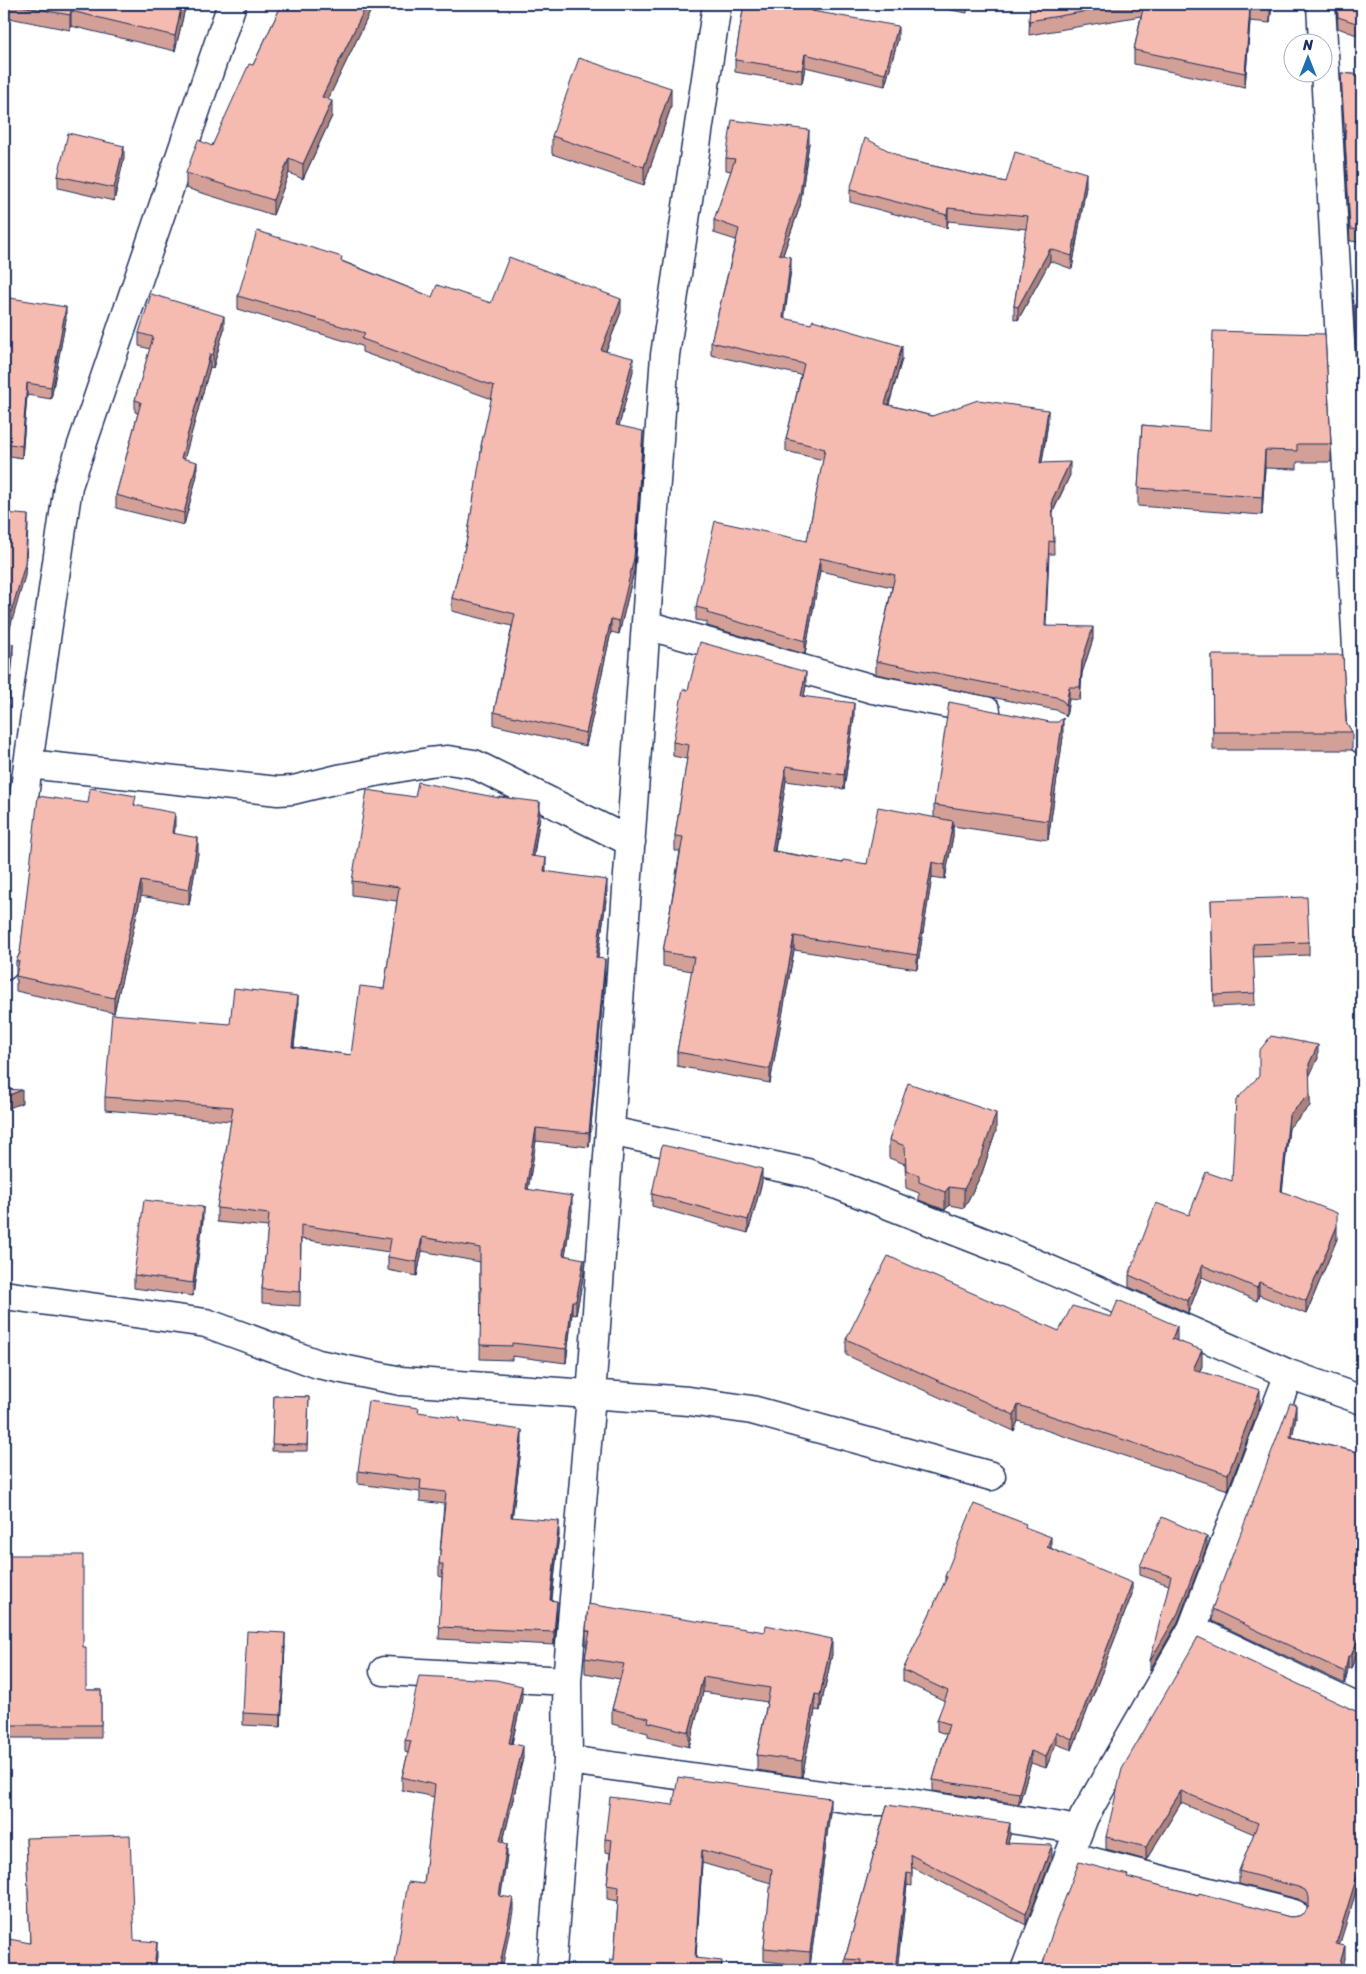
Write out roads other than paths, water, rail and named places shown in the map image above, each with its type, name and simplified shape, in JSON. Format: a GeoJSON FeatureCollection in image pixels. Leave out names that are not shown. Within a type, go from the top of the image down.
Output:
{"type":"FeatureCollection","features":[{"type":"Feature","properties":{"kind":"street"},"geometry":{"type":"LineString","coordinates":[[4,966],[8,881],[28,764],[68,486],[232,4]]}},
{"type":"Feature","properties":{"kind":"street"},"geometry":{"type":"LineString","coordinates":[[551,1970],[568,1760],[567,1681],[591,1396],[665,355],[718,4]]}},
{"type":"Feature","properties":{"kind":"street"},"geometry":{"type":"LineString","coordinates":[[1321,4],[1322,32]]}},
{"type":"Feature","properties":{"kind":"street"},"geometry":{"type":"LineString","coordinates":[[1326,82],[1362,739]]}},
{"type":"Feature","properties":{"kind":"street"},"geometry":{"type":"LineString","coordinates":[[646,625],[873,688],[1008,715]]}},
{"type":"Feature","properties":{"kind":"street"},"geometry":{"type":"LineString","coordinates":[[28,764],[278,791],[293,790],[338,779],[429,762],[461,760],[474,764],[631,842]]}},
{"type":"Feature","properties":{"kind":"street"},"geometry":{"type":"LineString","coordinates":[[610,1130],[807,1173],[1009,1252],[1289,1374],[1362,1400]]}},
{"type":"Feature","properties":{"kind":"street"},"geometry":{"type":"LineString","coordinates":[[4,1295],[206,1323],[318,1364],[401,1381],[591,1396],[689,1401],[752,1410],[991,1476]]}},
{"type":"Feature","properties":{"kind":"street"},"geometry":{"type":"LineString","coordinates":[[1025,1970],[1074,1843],[1192,1629],[1289,1374]]}},
{"type":"Feature","properties":{"kind":"street"},"geometry":{"type":"LineString","coordinates":[[1192,1629],[1362,1710]]}},
{"type":"Feature","properties":{"kind":"street"},"geometry":{"type":"LineString","coordinates":[[384,1671],[567,1681]]}},
{"type":"Feature","properties":{"kind":"street"},"geometry":{"type":"LineString","coordinates":[[568,1760],[865,1801],[897,1801],[1062,1826],[1074,1843],[1294,1914]]}}]}
